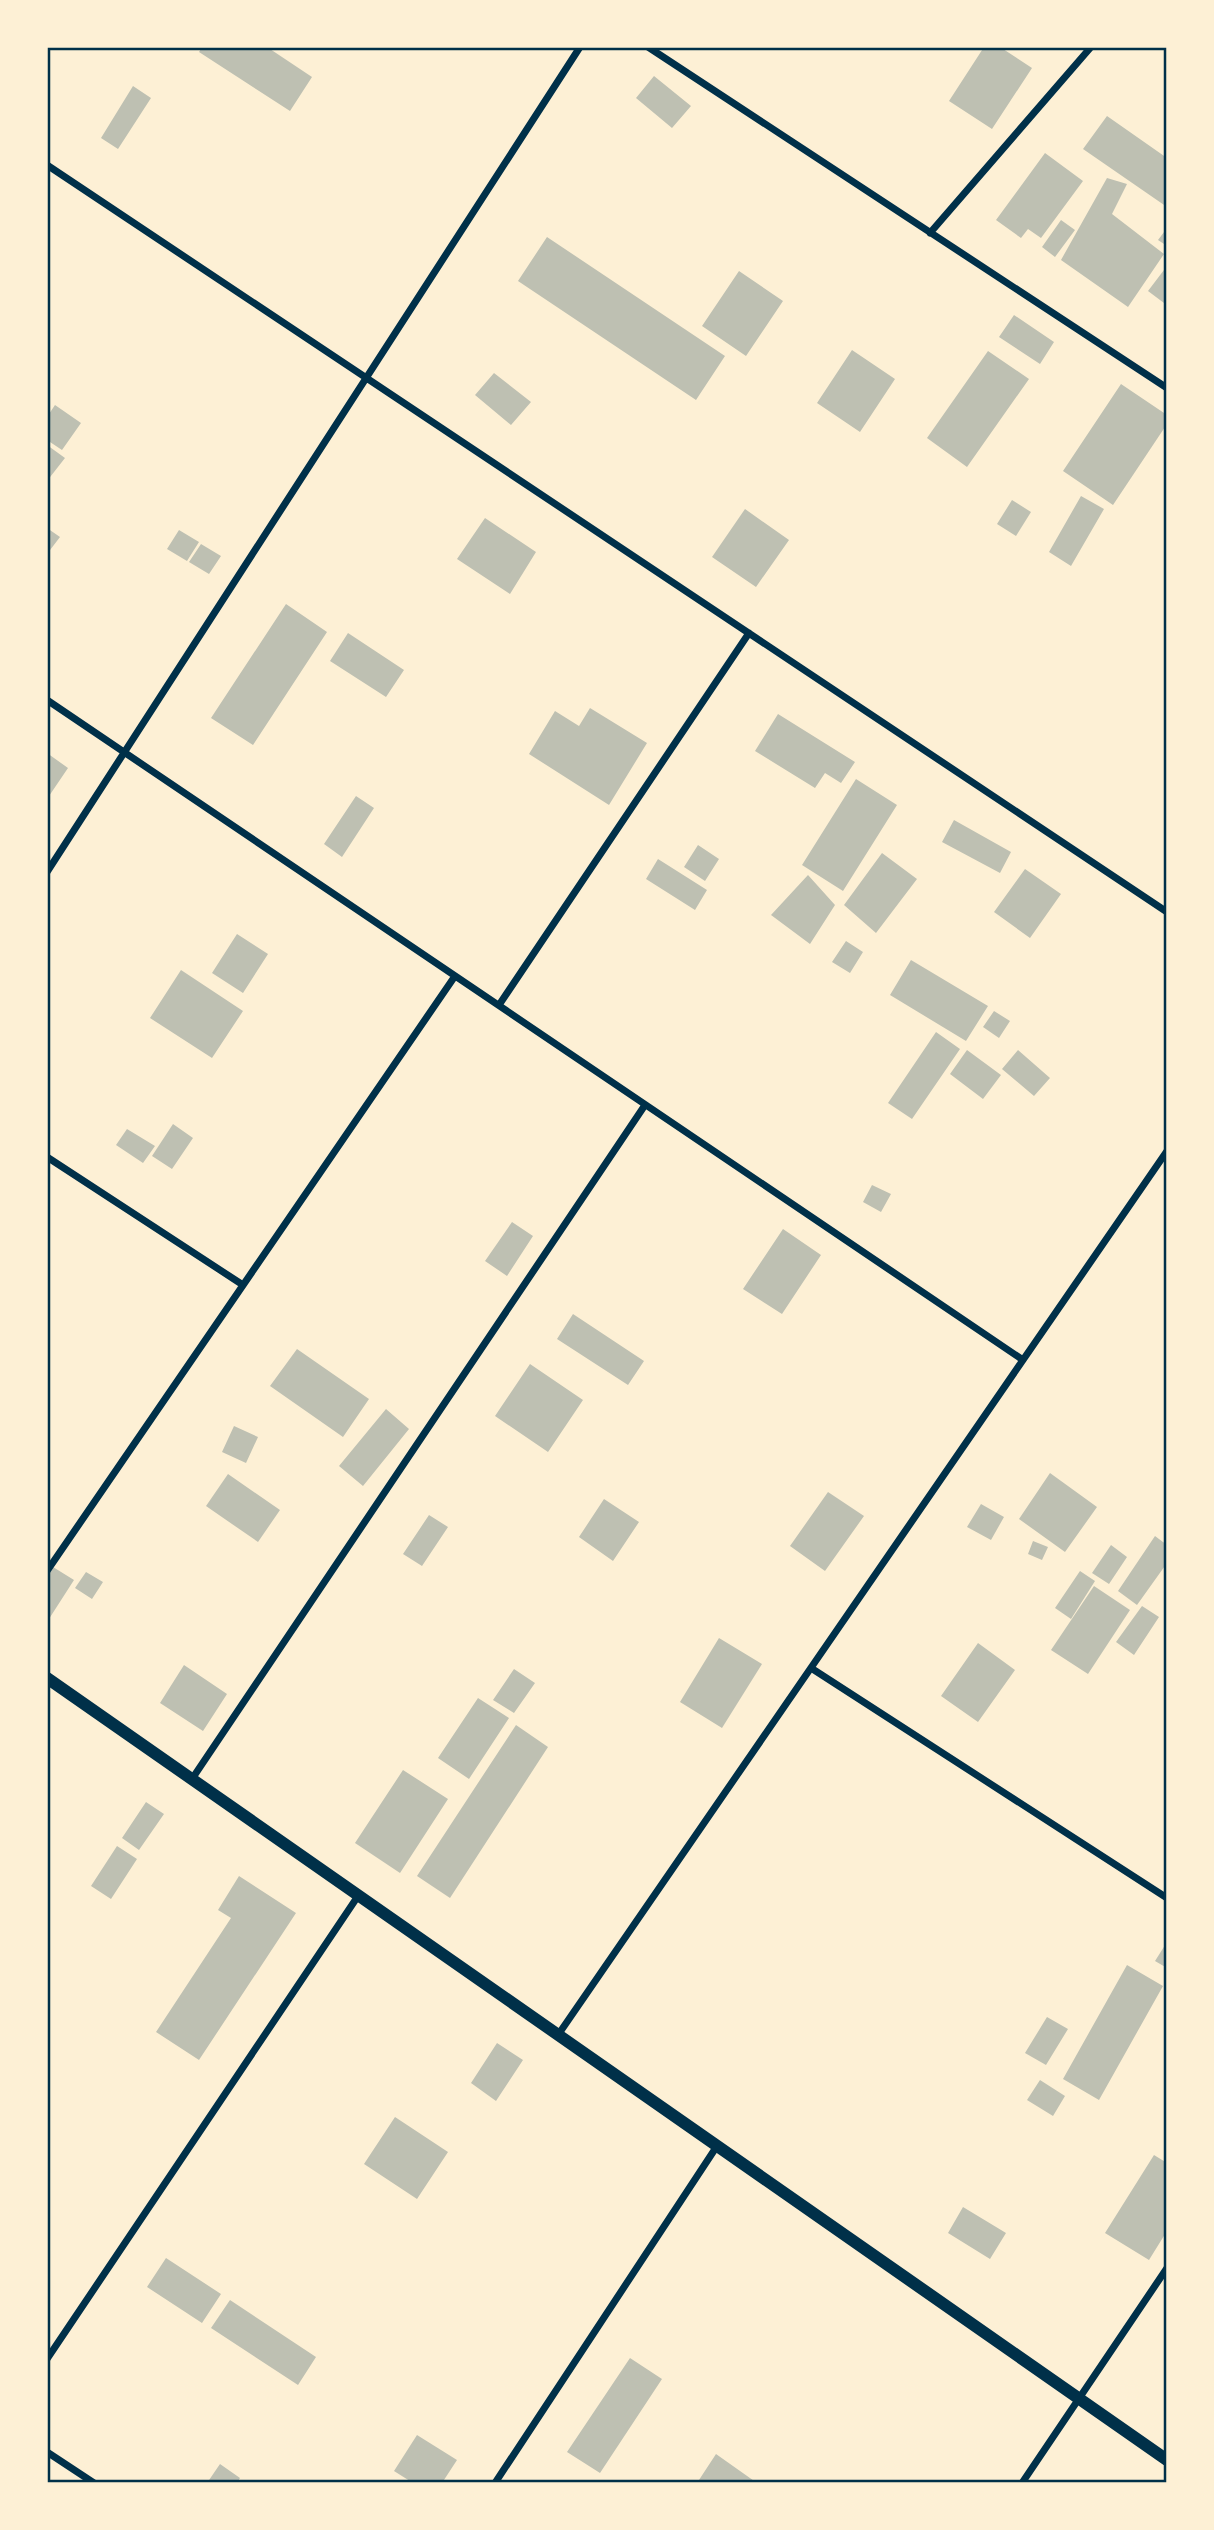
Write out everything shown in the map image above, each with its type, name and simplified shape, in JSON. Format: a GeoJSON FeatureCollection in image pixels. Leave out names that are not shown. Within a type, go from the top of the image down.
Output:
{"type":"FeatureCollection","features":[{"type":"Feature","properties":{"kind":"street"},"geometry":{"type":"LineString","coordinates":[[47,872],[580,47]]}},
{"type":"Feature","properties":{"kind":"street"},"geometry":{"type":"LineString","coordinates":[[648,47],[1167,388]]}},
{"type":"Feature","properties":{"kind":"street"},"geometry":{"type":"LineString","coordinates":[[930,233],[1091,47]]}},
{"type":"Feature","properties":{"kind":"street"},"geometry":{"type":"LineString","coordinates":[[47,165],[1167,912]]}},
{"type":"Feature","properties":{"kind":"street"},"geometry":{"type":"LineString","coordinates":[[499,1005],[749,633]]}},
{"type":"Feature","properties":{"kind":"street"},"geometry":{"type":"LineString","coordinates":[[47,700],[1023,1360]]}},
{"type":"Feature","properties":{"kind":"street"},"geometry":{"type":"LineString","coordinates":[[47,1571],[454,976]]}},
{"type":"Feature","properties":{"kind":"street"},"geometry":{"type":"LineString","coordinates":[[192,1779],[645,1105]]}},
{"type":"Feature","properties":{"kind":"street"},"geometry":{"type":"LineString","coordinates":[[558,2035],[1167,1151]]}},
{"type":"Feature","properties":{"kind":"street"},"geometry":{"type":"LineString","coordinates":[[47,1157],[243,1285]]}},
{"type":"Feature","properties":{"kind":"street"},"geometry":{"type":"LineString","coordinates":[[811,1668],[1167,1898]]}},
{"type":"Feature","properties":{"kind":"street"},"geometry":{"type":"LineString","coordinates":[[47,1678],[1167,2460]]}},
{"type":"Feature","properties":{"kind":"street"},"geometry":{"type":"LineString","coordinates":[[47,2359],[358,1896]]}},
{"type":"Feature","properties":{"kind":"street"},"geometry":{"type":"LineString","coordinates":[[495,2483],[717,2146]]}},
{"type":"Feature","properties":{"kind":"street"},"geometry":{"type":"LineString","coordinates":[[1022,2483],[1167,2267]]}},
{"type":"Feature","properties":{"kind":"street"},"geometry":{"type":"LineString","coordinates":[[47,2452],[94,2483]]}},
{"type":"Feature","properties":{"kind":"building"},"geometry":{"type":"Polygon","coordinates":[[[202,47],[267,47],[312,77],[290,111],[199,52],[202,47]]]}},
{"type":"Feature","properties":{"kind":"building"},"geometry":{"type":"Polygon","coordinates":[[[984,47],[1000,47],[1032,68],[992,129],[949,101],[984,47]]]}},
{"type":"Feature","properties":{"kind":"building"},"geometry":{"type":"Polygon","coordinates":[[[654,76],[691,106],[672,128],[636,98],[654,76]]]}},
{"type":"Feature","properties":{"kind":"building"},"geometry":{"type":"Polygon","coordinates":[[[133,86],[151,98],[118,149],[101,138],[133,86]]]}},
{"type":"Feature","properties":{"kind":"building"},"geometry":{"type":"Polygon","coordinates":[[[1107,116],[1167,158],[1167,207],[1083,149],[1107,116]]]}},
{"type":"Feature","properties":{"kind":"building"},"geometry":{"type":"Polygon","coordinates":[[[1045,153],[1083,181],[1041,238],[1028,229],[1021,238],[996,220],[1045,153]]]}},
{"type":"Feature","properties":{"kind":"building"},"geometry":{"type":"Polygon","coordinates":[[[1107,178],[1127,184],[1112,214],[1164,254],[1128,307],[1061,260],[1107,178]]]}},
{"type":"Feature","properties":{"kind":"building"},"geometry":{"type":"Polygon","coordinates":[[[1061,220],[1075,230],[1055,257],[1042,247],[1061,220]]]}},
{"type":"Feature","properties":{"kind":"building"},"geometry":{"type":"Polygon","coordinates":[[[1167,228],[1167,246],[1158,240],[1167,228]]]}},
{"type":"Feature","properties":{"kind":"building"},"geometry":{"type":"Polygon","coordinates":[[[547,237],[725,356],[696,400],[518,281],[547,237]]]}},
{"type":"Feature","properties":{"kind":"building"},"geometry":{"type":"Polygon","coordinates":[[[1167,266],[1167,299],[1164,303],[1148,291],[1167,266]]]}},
{"type":"Feature","properties":{"kind":"building"},"geometry":{"type":"Polygon","coordinates":[[[739,271],[783,301],[746,356],[702,326],[739,271]]]}},
{"type":"Feature","properties":{"kind":"building"},"geometry":{"type":"Polygon","coordinates":[[[1014,315],[1054,342],[1040,364],[999,337],[1014,315]]]}},
{"type":"Feature","properties":{"kind":"building"},"geometry":{"type":"Polygon","coordinates":[[[852,350],[895,379],[860,432],[817,403],[852,350]]]}},
{"type":"Feature","properties":{"kind":"building"},"geometry":{"type":"Polygon","coordinates":[[[988,351],[1029,379],[967,467],[927,438],[988,351]]]}},
{"type":"Feature","properties":{"kind":"building"},"geometry":{"type":"Polygon","coordinates":[[[494,373],[531,402],[511,425],[475,395],[494,373]]]}},
{"type":"Feature","properties":{"kind":"building"},"geometry":{"type":"Polygon","coordinates":[[[1121,384],[1167,415],[1167,424],[1113,505],[1063,471],[1121,384]]]}},
{"type":"Feature","properties":{"kind":"building"},"geometry":{"type":"Polygon","coordinates":[[[55,405],[81,423],[62,450],[47,440],[47,417],[55,405]]]}},
{"type":"Feature","properties":{"kind":"building"},"geometry":{"type":"Polygon","coordinates":[[[47,445],[65,458],[47,481],[47,445]]]}},
{"type":"Feature","properties":{"kind":"building"},"geometry":{"type":"Polygon","coordinates":[[[1081,496],[1104,509],[1071,566],[1049,552],[1081,496]]]}},
{"type":"Feature","properties":{"kind":"building"},"geometry":{"type":"Polygon","coordinates":[[[1012,500],[1031,512],[1016,536],[997,524],[1012,500]]]}},
{"type":"Feature","properties":{"kind":"building"},"geometry":{"type":"Polygon","coordinates":[[[745,509],[789,540],[756,587],[712,557],[745,509]]]}},
{"type":"Feature","properties":{"kind":"building"},"geometry":{"type":"Polygon","coordinates":[[[485,518],[536,552],[510,594],[457,559],[485,518]]]}},
{"type":"Feature","properties":{"kind":"building"},"geometry":{"type":"Polygon","coordinates":[[[47,528],[60,537],[47,554],[47,528]]]}},
{"type":"Feature","properties":{"kind":"building"},"geometry":{"type":"Polygon","coordinates":[[[179,530],[199,542],[187,561],[167,549],[179,530]]]}},
{"type":"Feature","properties":{"kind":"building"},"geometry":{"type":"Polygon","coordinates":[[[201,544],[221,556],[209,574],[189,562],[201,544]]]}},
{"type":"Feature","properties":{"kind":"building"},"geometry":{"type":"Polygon","coordinates":[[[286,604],[327,632],[253,745],[211,718],[286,604]]]}},
{"type":"Feature","properties":{"kind":"building"},"geometry":{"type":"Polygon","coordinates":[[[348,633],[404,670],[386,697],[330,661],[348,633]]]}},
{"type":"Feature","properties":{"kind":"building"},"geometry":{"type":"Polygon","coordinates":[[[590,708],[647,743],[609,805],[529,754],[555,711],[579,726],[590,708]]]}},
{"type":"Feature","properties":{"kind":"building"},"geometry":{"type":"Polygon","coordinates":[[[778,714],[855,762],[841,783],[825,773],[815,788],[755,751],[778,714]]]}},
{"type":"Feature","properties":{"kind":"building"},"geometry":{"type":"Polygon","coordinates":[[[47,753],[68,768],[47,799],[47,753]]]}},
{"type":"Feature","properties":{"kind":"building"},"geometry":{"type":"Polygon","coordinates":[[[856,779],[897,805],[843,891],[802,865],[856,779]]]}},
{"type":"Feature","properties":{"kind":"building"},"geometry":{"type":"Polygon","coordinates":[[[356,796],[374,808],[342,857],[324,844],[356,796]]]}},
{"type":"Feature","properties":{"kind":"building"},"geometry":{"type":"Polygon","coordinates":[[[954,820],[1011,852],[1000,873],[942,842],[954,820]]]}},
{"type":"Feature","properties":{"kind":"building"},"geometry":{"type":"Polygon","coordinates":[[[698,845],[719,859],[705,881],[684,867],[698,845]]]}},
{"type":"Feature","properties":{"kind":"building"},"geometry":{"type":"Polygon","coordinates":[[[882,853],[917,879],[876,933],[844,905],[882,853]]]}},
{"type":"Feature","properties":{"kind":"building"},"geometry":{"type":"Polygon","coordinates":[[[658,859],[707,890],[695,910],[646,879],[658,859]]]}},
{"type":"Feature","properties":{"kind":"building"},"geometry":{"type":"Polygon","coordinates":[[[1025,869],[1061,894],[1030,938],[994,912],[1025,869]]]}},
{"type":"Feature","properties":{"kind":"building"},"geometry":{"type":"Polygon","coordinates":[[[808,875],[835,905],[810,944],[771,915],[808,875]]]}},
{"type":"Feature","properties":{"kind":"building"},"geometry":{"type":"Polygon","coordinates":[[[237,934],[268,954],[243,993],[212,973],[237,934]]]}},
{"type":"Feature","properties":{"kind":"building"},"geometry":{"type":"Polygon","coordinates":[[[846,941],[863,952],[850,973],[832,962],[846,941]]]}},
{"type":"Feature","properties":{"kind":"building"},"geometry":{"type":"Polygon","coordinates":[[[911,960],[988,1006],[966,1041],[890,995],[911,960]]]}},
{"type":"Feature","properties":{"kind":"building"},"geometry":{"type":"Polygon","coordinates":[[[181,970],[243,1011],[212,1058],[150,1018],[181,970]]]}},
{"type":"Feature","properties":{"kind":"building"},"geometry":{"type":"Polygon","coordinates":[[[994,1011],[1010,1021],[999,1038],[983,1027],[994,1011]]]}},
{"type":"Feature","properties":{"kind":"building"},"geometry":{"type":"Polygon","coordinates":[[[936,1032],[960,1049],[912,1119],[888,1103],[936,1032]]]}},
{"type":"Feature","properties":{"kind":"building"},"geometry":{"type":"Polygon","coordinates":[[[967,1050],[1001,1075],[983,1099],[950,1074],[967,1050]]]}},
{"type":"Feature","properties":{"kind":"building"},"geometry":{"type":"Polygon","coordinates":[[[1018,1050],[1050,1078],[1034,1096],[1002,1069],[1018,1050]]]}},
{"type":"Feature","properties":{"kind":"building"},"geometry":{"type":"Polygon","coordinates":[[[173,1124],[193,1138],[172,1169],[152,1156],[173,1124]]]}},
{"type":"Feature","properties":{"kind":"building"},"geometry":{"type":"Polygon","coordinates":[[[127,1129],[155,1146],[143,1163],[116,1145],[127,1129]]]}},
{"type":"Feature","properties":{"kind":"building"},"geometry":{"type":"Polygon","coordinates":[[[872,1185],[891,1194],[881,1212],[863,1202],[872,1185]]]}},
{"type":"Feature","properties":{"kind":"building"},"geometry":{"type":"Polygon","coordinates":[[[512,1222],[533,1236],[507,1276],[485,1261],[512,1222]]]}},
{"type":"Feature","properties":{"kind":"building"},"geometry":{"type":"Polygon","coordinates":[[[783,1229],[821,1255],[782,1314],[743,1289],[783,1229]]]}},
{"type":"Feature","properties":{"kind":"building"},"geometry":{"type":"Polygon","coordinates":[[[573,1314],[644,1361],[628,1385],[557,1339],[573,1314]]]}},
{"type":"Feature","properties":{"kind":"building"},"geometry":{"type":"Polygon","coordinates":[[[297,1349],[369,1399],[343,1437],[270,1386],[297,1349]]]}},
{"type":"Feature","properties":{"kind":"building"},"geometry":{"type":"Polygon","coordinates":[[[530,1364],[583,1400],[548,1452],[495,1416],[530,1364]]]}},
{"type":"Feature","properties":{"kind":"building"},"geometry":{"type":"Polygon","coordinates":[[[386,1409],[409,1429],[363,1486],[339,1466],[386,1409]]]}},
{"type":"Feature","properties":{"kind":"building"},"geometry":{"type":"Polygon","coordinates":[[[234,1426],[258,1437],[246,1463],[222,1452],[234,1426]]]}},
{"type":"Feature","properties":{"kind":"building"},"geometry":{"type":"Polygon","coordinates":[[[1050,1473],[1097,1507],[1065,1552],[1019,1519],[1050,1473]]]}},
{"type":"Feature","properties":{"kind":"building"},"geometry":{"type":"Polygon","coordinates":[[[228,1474],[280,1510],[258,1542],[206,1506],[228,1474]]]}},
{"type":"Feature","properties":{"kind":"building"},"geometry":{"type":"Polygon","coordinates":[[[828,1492],[864,1516],[825,1571],[790,1546],[828,1492]]]}},
{"type":"Feature","properties":{"kind":"building"},"geometry":{"type":"Polygon","coordinates":[[[604,1499],[639,1522],[613,1561],[579,1537],[604,1499]]]}},
{"type":"Feature","properties":{"kind":"building"},"geometry":{"type":"Polygon","coordinates":[[[981,1504],[1004,1517],[991,1540],[967,1527],[981,1504]]]}},
{"type":"Feature","properties":{"kind":"building"},"geometry":{"type":"Polygon","coordinates":[[[429,1515],[448,1527],[422,1566],[403,1554],[429,1515]]]}},
{"type":"Feature","properties":{"kind":"building"},"geometry":{"type":"Polygon","coordinates":[[[1155,1536],[1167,1545],[1167,1563],[1137,1605],[1118,1591],[1155,1536]]]}},
{"type":"Feature","properties":{"kind":"building"},"geometry":{"type":"Polygon","coordinates":[[[1033,1541],[1048,1547],[1042,1560],[1028,1554],[1033,1541]]]}},
{"type":"Feature","properties":{"kind":"building"},"geometry":{"type":"Polygon","coordinates":[[[1111,1545],[1127,1557],[1109,1584],[1092,1573],[1111,1545]]]}},
{"type":"Feature","properties":{"kind":"building"},"geometry":{"type":"Polygon","coordinates":[[[53,1567],[74,1580],[47,1622],[47,1576],[53,1567]]]}},
{"type":"Feature","properties":{"kind":"building"},"geometry":{"type":"Polygon","coordinates":[[[1080,1571],[1095,1581],[1071,1619],[1055,1608],[1080,1571]]]}},
{"type":"Feature","properties":{"kind":"building"},"geometry":{"type":"Polygon","coordinates":[[[86,1572],[103,1582],[92,1599],[75,1588],[86,1572]]]}},
{"type":"Feature","properties":{"kind":"building"},"geometry":{"type":"Polygon","coordinates":[[[1094,1586],[1130,1610],[1088,1674],[1051,1650],[1094,1586]]]}},
{"type":"Feature","properties":{"kind":"building"},"geometry":{"type":"Polygon","coordinates":[[[1142,1606],[1159,1617],[1134,1655],[1116,1642],[1142,1606]]]}},
{"type":"Feature","properties":{"kind":"building"},"geometry":{"type":"Polygon","coordinates":[[[719,1638],[762,1664],[722,1728],[680,1702],[719,1638]]]}},
{"type":"Feature","properties":{"kind":"building"},"geometry":{"type":"Polygon","coordinates":[[[978,1643],[1015,1670],[978,1722],[941,1696],[978,1643]]]}},
{"type":"Feature","properties":{"kind":"building"},"geometry":{"type":"Polygon","coordinates":[[[184,1665],[227,1694],[203,1731],[160,1703],[184,1665]]]}},
{"type":"Feature","properties":{"kind":"building"},"geometry":{"type":"Polygon","coordinates":[[[514,1669],[535,1683],[514,1713],[493,1700],[514,1669]]]}},
{"type":"Feature","properties":{"kind":"building"},"geometry":{"type":"Polygon","coordinates":[[[478,1698],[509,1718],[469,1779],[438,1758],[478,1698]]]}},
{"type":"Feature","properties":{"kind":"building"},"geometry":{"type":"Polygon","coordinates":[[[516,1725],[548,1747],[450,1898],[417,1876],[516,1725]]]}},
{"type":"Feature","properties":{"kind":"building"},"geometry":{"type":"Polygon","coordinates":[[[403,1770],[448,1799],[400,1873],[355,1843],[403,1770]]]}},
{"type":"Feature","properties":{"kind":"building"},"geometry":{"type":"Polygon","coordinates":[[[146,1802],[164,1814],[139,1850],[122,1838],[146,1802]]]}},
{"type":"Feature","properties":{"kind":"building"},"geometry":{"type":"Polygon","coordinates":[[[117,1846],[137,1859],[111,1899],[91,1886],[117,1846]]]}},
{"type":"Feature","properties":{"kind":"building"},"geometry":{"type":"Polygon","coordinates":[[[239,1876],[296,1913],[199,2060],[156,2032],[231,1918],[218,1910],[239,1876]]]}},
{"type":"Feature","properties":{"kind":"building"},"geometry":{"type":"Polygon","coordinates":[[[1167,1942],[1167,1968],[1155,1961],[1167,1942]]]}},
{"type":"Feature","properties":{"kind":"building"},"geometry":{"type":"Polygon","coordinates":[[[1127,1965],[1163,1986],[1099,2100],[1063,2079],[1127,1965]]]}},
{"type":"Feature","properties":{"kind":"building"},"geometry":{"type":"Polygon","coordinates":[[[1047,2017],[1068,2029],[1046,2065],[1025,2053],[1047,2017]]]}},
{"type":"Feature","properties":{"kind":"building"},"geometry":{"type":"Polygon","coordinates":[[[497,2043],[523,2060],[496,2101],[471,2083],[497,2043]]]}},
{"type":"Feature","properties":{"kind":"building"},"geometry":{"type":"Polygon","coordinates":[[[1040,2080],[1065,2096],[1053,2116],[1027,2100],[1040,2080]]]}},
{"type":"Feature","properties":{"kind":"building"},"geometry":{"type":"Polygon","coordinates":[[[395,2117],[448,2152],[417,2199],[364,2164],[395,2117]]]}},
{"type":"Feature","properties":{"kind":"building"},"geometry":{"type":"Polygon","coordinates":[[[1154,2155],[1167,2163],[1167,2231],[1149,2260],[1105,2233],[1154,2155]]]}},
{"type":"Feature","properties":{"kind":"building"},"geometry":{"type":"Polygon","coordinates":[[[963,2207],[1006,2233],[990,2259],[948,2233],[963,2207]]]}},
{"type":"Feature","properties":{"kind":"building"},"geometry":{"type":"Polygon","coordinates":[[[166,2258],[221,2294],[202,2323],[147,2287],[166,2258]]]}},
{"type":"Feature","properties":{"kind":"building"},"geometry":{"type":"Polygon","coordinates":[[[230,2300],[316,2357],[298,2385],[211,2328],[230,2300]]]}},
{"type":"Feature","properties":{"kind":"building"},"geometry":{"type":"Polygon","coordinates":[[[630,2358],[662,2379],[600,2473],[567,2452],[630,2358]]]}},
{"type":"Feature","properties":{"kind":"building"},"geometry":{"type":"Polygon","coordinates":[[[417,2435],[457,2460],[442,2483],[413,2483],[394,2471],[417,2435]]]}},
{"type":"Feature","properties":{"kind":"building"},"geometry":{"type":"Polygon","coordinates":[[[716,2454],[757,2483],[697,2483],[716,2454]]]}},
{"type":"Feature","properties":{"kind":"building"},"geometry":{"type":"Polygon","coordinates":[[[220,2464],[240,2478],[237,2483],[207,2483],[220,2464]]]}}]}
